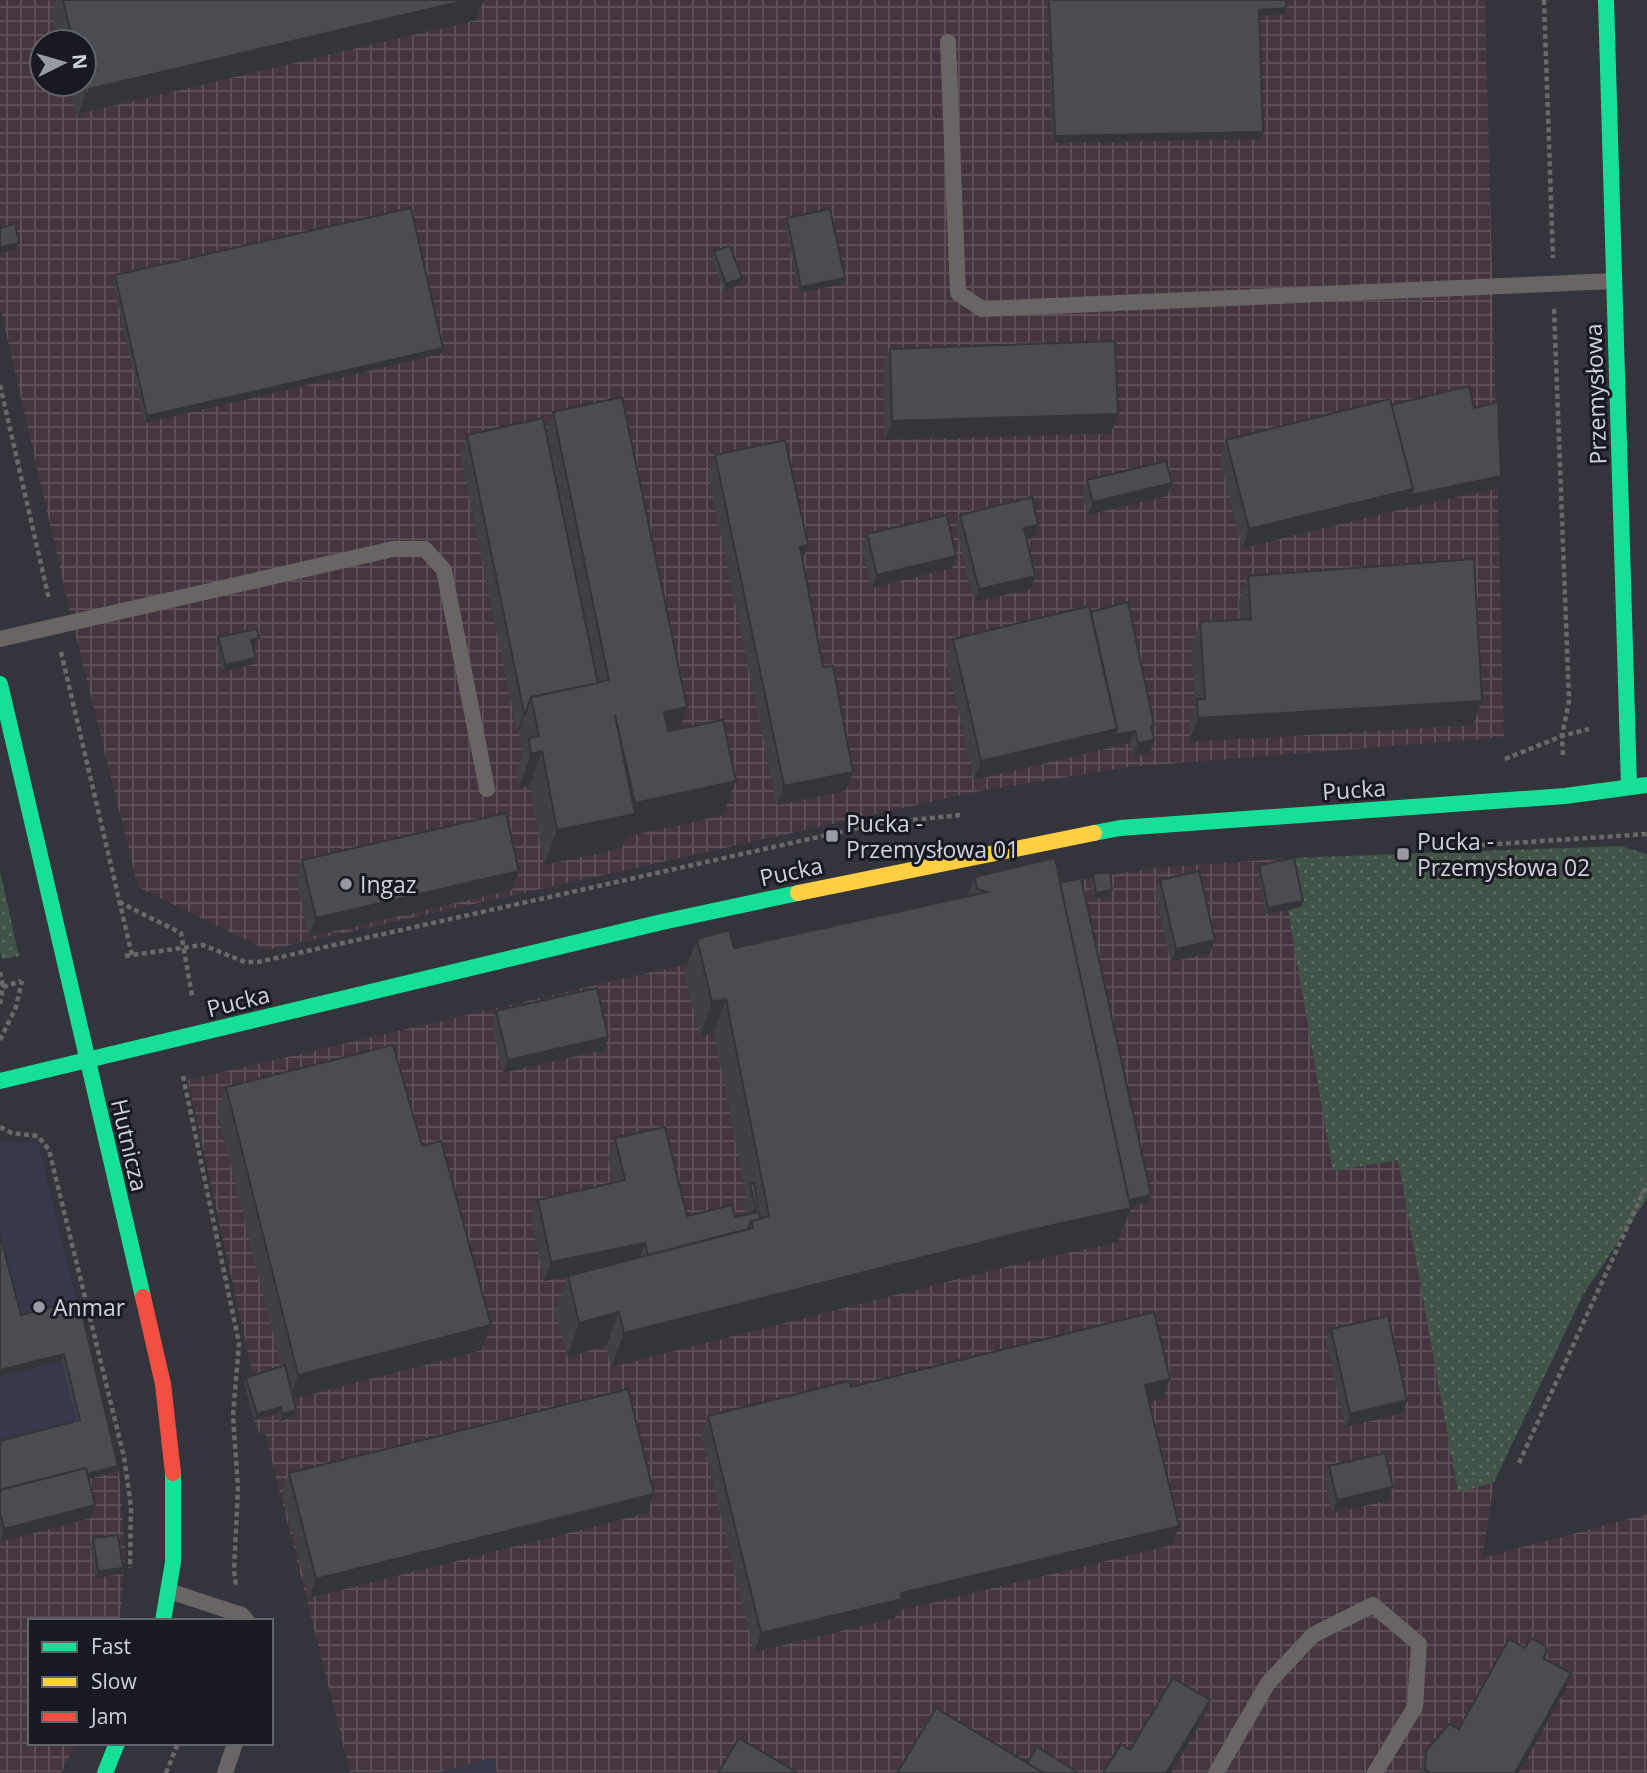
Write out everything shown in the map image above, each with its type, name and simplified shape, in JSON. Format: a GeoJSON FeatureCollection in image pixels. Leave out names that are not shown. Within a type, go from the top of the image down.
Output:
{"type":"FeatureCollection","features":[{"type":"Feature","properties":{"kind":"street","name":"Przemysłowa"},"geometry":{"type":"LineString","coordinates":[[1606,0],[1629,786]]}},
{"type":"Feature","properties":{"kind":"street","name":"Hutnicza"},"geometry":{"type":"LineString","coordinates":[[0,684],[163,1384],[173,1453],[175,1512],[169,1591],[163,1619]]}},
{"type":"Feature","properties":{"kind":"street","name":"Pucka"},"geometry":{"type":"LineString","coordinates":[[0,1081],[662,922],[1028,844],[1119,828],[1565,796],[1647,785]]}},
{"type":"Feature","properties":{"kind":"street"},"geometry":{"type":"LineString","coordinates":[[105,1773],[116,1745]]}},
{"type":"Feature","properties":{"kind":"lane"},"geometry":{"type":"LineString","coordinates":[[948,42],[958,293],[982,309],[1614,281]]}},
{"type":"Feature","properties":{"kind":"lane"},"geometry":{"type":"LineString","coordinates":[[0,639],[393,549],[425,549],[443,570],[487,789]]}},
{"type":"Feature","properties":{"kind":"lane"},"geometry":{"type":"LineString","coordinates":[[169,1591],[242,1615],[245,1619]]}},
{"type":"Feature","properties":{"kind":"lane"},"geometry":{"type":"LineString","coordinates":[[1216,1773],[1268,1683],[1314,1635],[1373,1605],[1419,1644],[1415,1707],[1375,1773]]}},
{"type":"Feature","properties":{"kind":"lane"},"geometry":{"type":"LineString","coordinates":[[225,1773],[234,1745]]}},
{"type":"Feature","properties":{"kind":"path"},"geometry":{"type":"LineString","coordinates":[[1544,0],[1569,701],[1562,736],[1563,760]]}},
{"type":"Feature","properties":{"kind":"path"},"geometry":{"type":"LineString","coordinates":[[0,385],[132,955]]}},
{"type":"Feature","properties":{"kind":"path"},"geometry":{"type":"LineString","coordinates":[[1562,736],[1595,729]]}},
{"type":"Feature","properties":{"kind":"path"},"geometry":{"type":"LineString","coordinates":[[1434,848],[1647,834]]}},
{"type":"Feature","properties":{"kind":"path"},"geometry":{"type":"LineString","coordinates":[[119,902],[181,933],[191,992]]}},
{"type":"Feature","properties":{"kind":"path"},"geometry":{"type":"LineString","coordinates":[[125,956],[184,946]]}},
{"type":"Feature","properties":{"kind":"path"},"geometry":{"type":"LineString","coordinates":[[0,972],[4,987],[0,1004]]}},
{"type":"Feature","properties":{"kind":"path"},"geometry":{"type":"LineString","coordinates":[[0,1040],[16,1007],[22,981],[4,987]]}},
{"type":"Feature","properties":{"kind":"path"},"geometry":{"type":"LineString","coordinates":[[181,1068],[239,1343],[233,1416],[239,1489],[234,1571],[237,1582]]}},
{"type":"Feature","properties":{"kind":"path"},"geometry":{"type":"LineString","coordinates":[[0,1127],[12,1133],[38,1136],[49,1150],[124,1457],[131,1507],[130,1581]]}},
{"type":"Feature","properties":{"kind":"path"},"geometry":{"type":"LineString","coordinates":[[1519,1463],[1647,1184]]}},
{"type":"Feature","properties":{"kind":"path"},"geometry":{"type":"LineString","coordinates":[[166,1773],[176,1745]]}},
{"type":"Feature","properties":{"kind":"shaded area"},"geometry":{"type":"Polygon","coordinates":[[[0,0],[1485,0],[1504,737],[1128,767],[979,791],[267,950],[138,887],[72,620],[0,306],[0,0]]]}},
{"type":"Feature","properties":{"kind":"shaded area"},"geometry":{"type":"Polygon","coordinates":[[[1291,858],[1301,907],[1288,910],[1333,1171],[1398,1160],[1458,1492],[1494,1482],[1482,1558],[1647,1514],[1647,1773],[497,1773],[493,1758],[436,1773],[350,1772],[265,1433],[260,1434],[254,1420],[254,1380],[188,1080],[957,901],[1153,868],[1291,858]]]}},
{"type":"Feature","properties":{"kind":"shaded area","name":"Anmar"},"geometry":{"type":"Polygon","coordinates":[[[0,1142],[38,1143],[119,1471],[0,1502],[0,1142]]]}},
{"type":"Feature","properties":{"kind":"shaded area"},"geometry":{"type":"Polygon","coordinates":[[[119,1471],[125,1552],[120,1619],[28,1619],[28,1745],[75,1745],[61,1773],[0,1773],[0,1502],[119,1471]]]}},
{"type":"Feature","properties":{"kind":"shaded area"},"geometry":{"type":"Polygon","coordinates":[[[494,1758],[497,1773],[436,1773],[494,1758]]]}},
{"type":"Feature","properties":{"kind":"green space"},"geometry":{"type":"Polygon","coordinates":[[[1621,846],[1647,854],[1647,1198],[1583,1295],[1494,1482],[1458,1493],[1398,1160],[1333,1171],[1288,910],[1301,907],[1291,858],[1621,846]]]}},
{"type":"Feature","properties":{"kind":"green space"},"geometry":{"type":"Polygon","coordinates":[[[0,871],[19,956],[2,959],[0,949],[0,871]]]}},
{"type":"Feature","properties":{"kind":"building"},"geometry":{"type":"Polygon","coordinates":[[[63,0],[467,0],[98,87],[98,28],[70,28],[63,0]]]}},
{"type":"Feature","properties":{"kind":"building"},"geometry":{"type":"Polygon","coordinates":[[[1049,0],[1286,0],[1286,8],[1259,10],[1263,132],[1055,136],[1049,0]]]}},
{"type":"Feature","properties":{"kind":"building"},"geometry":{"type":"Polygon","coordinates":[[[411,208],[443,348],[147,416],[115,275],[411,208]]]}},
{"type":"Feature","properties":{"kind":"building"},"geometry":{"type":"Polygon","coordinates":[[[830,209],[845,278],[801,287],[787,218],[830,209]]]}},
{"type":"Feature","properties":{"kind":"building"},"geometry":{"type":"Polygon","coordinates":[[[15,224],[19,243],[0,247],[0,228],[15,224]]]}},
{"type":"Feature","properties":{"kind":"building"},"geometry":{"type":"Polygon","coordinates":[[[730,246],[742,278],[726,284],[714,251],[730,246]]]}},
{"type":"Feature","properties":{"kind":"building"},"geometry":{"type":"Polygon","coordinates":[[[1115,341],[1118,414],[892,421],[890,349],[1115,341]]]}},
{"type":"Feature","properties":{"kind":"building"},"geometry":{"type":"Polygon","coordinates":[[[1469,386],[1474,408],[1498,402],[1501,476],[1411,495],[1413,489],[1391,405],[1469,386]]]}},
{"type":"Feature","properties":{"kind":"building"},"geometry":{"type":"Polygon","coordinates":[[[622,397],[687,707],[664,712],[668,731],[723,720],[736,781],[635,803],[615,715],[635,814],[557,830],[542,751],[531,754],[529,738],[539,736],[531,697],[609,680],[553,412],[622,397]]]}},
{"type":"Feature","properties":{"kind":"building"},"geometry":{"type":"Polygon","coordinates":[[[1390,399],[1413,489],[1249,529],[1226,440],[1390,399]]]}},
{"type":"Feature","properties":{"kind":"building"},"geometry":{"type":"Polygon","coordinates":[[[543,418],[598,683],[531,697],[524,713],[467,435],[543,418]]]}},
{"type":"Feature","properties":{"kind":"building"},"geometry":{"type":"Polygon","coordinates":[[[785,440],[808,545],[800,547],[823,667],[833,666],[853,772],[784,786],[715,455],[785,440]]]}},
{"type":"Feature","properties":{"kind":"building"},"geometry":{"type":"Polygon","coordinates":[[[1166,461],[1172,483],[1093,502],[1087,480],[1166,461]]]}},
{"type":"Feature","properties":{"kind":"building"},"geometry":{"type":"Polygon","coordinates":[[[1032,497],[1038,525],[1024,528],[1035,576],[979,589],[960,515],[1032,497]]]}},
{"type":"Feature","properties":{"kind":"building"},"geometry":{"type":"Polygon","coordinates":[[[947,515],[956,556],[877,575],[867,534],[947,515]]]}},
{"type":"Feature","properties":{"kind":"building"},"geometry":{"type":"Polygon","coordinates":[[[1474,559],[1482,701],[1198,718],[1197,699],[1205,699],[1200,622],[1251,619],[1248,576],[1474,559]]]}},
{"type":"Feature","properties":{"kind":"building"},"geometry":{"type":"Polygon","coordinates":[[[1128,602],[1154,725],[1151,726],[1154,740],[1138,743],[1135,731],[1115,735],[1117,729],[1091,612],[1128,602]]]}},
{"type":"Feature","properties":{"kind":"building"},"geometry":{"type":"Polygon","coordinates":[[[1089,606],[1117,729],[981,761],[953,639],[1089,606]]]}},
{"type":"Feature","properties":{"kind":"building"},"geometry":{"type":"Polygon","coordinates":[[[257,629],[259,638],[251,640],[256,658],[225,665],[218,637],[257,629]]]}},
{"type":"Feature","properties":{"kind":"building"},"geometry":{"type":"Polygon","coordinates":[[[506,813],[519,871],[316,918],[302,860],[506,813]]]}},
{"type":"Feature","properties":{"kind":"building"},"geometry":{"type":"Polygon","coordinates":[[[1055,858],[1131,1208],[1026,1231],[624,1333],[619,1312],[579,1323],[568,1276],[753,1228],[751,1221],[769,1216],[726,999],[712,1002],[697,939],[729,930],[734,948],[987,892],[977,889],[975,877],[1055,858]]]}},
{"type":"Feature","properties":{"kind":"building"},"geometry":{"type":"Polygon","coordinates":[[[1294,858],[1303,901],[1268,908],[1259,865],[1294,858]]]}},
{"type":"Feature","properties":{"kind":"building"},"geometry":{"type":"Polygon","coordinates":[[[1199,871],[1215,940],[1176,949],[1160,880],[1199,871]]]}},
{"type":"Feature","properties":{"kind":"building"},"geometry":{"type":"Polygon","coordinates":[[[1110,872],[1112,890],[1096,893],[1093,874],[1110,872]]]}},
{"type":"Feature","properties":{"kind":"building"},"geometry":{"type":"Polygon","coordinates":[[[1081,878],[1151,1195],[1129,1200],[1060,883],[1081,878]]]}},
{"type":"Feature","properties":{"kind":"building"},"geometry":{"type":"Polygon","coordinates":[[[597,988],[608,1037],[508,1060],[496,1011],[597,988]]]}},
{"type":"Feature","properties":{"kind":"building"},"geometry":{"type":"Polygon","coordinates":[[[393,1045],[422,1146],[441,1141],[491,1325],[298,1375],[226,1087],[393,1045]]]}},
{"type":"Feature","properties":{"kind":"building"},"geometry":{"type":"Polygon","coordinates":[[[665,1127],[687,1216],[732,1205],[735,1217],[759,1212],[760,1219],[751,1221],[748,1229],[648,1255],[645,1243],[551,1262],[538,1200],[625,1180],[615,1138],[665,1127]]]}},
{"type":"Feature","properties":{"kind":"building"},"geometry":{"type":"Polygon","coordinates":[[[754,1183],[758,1206],[755,1206],[750,1184],[754,1183]]]}},
{"type":"Feature","properties":{"kind":"building"},"geometry":{"type":"Polygon","coordinates":[[[0,1235],[21,1315],[79,1300],[118,1466],[87,1474],[86,1468],[0,1490],[0,1441],[80,1420],[64,1354],[0,1370],[0,1235]]]}},
{"type":"Feature","properties":{"kind":"building"},"geometry":{"type":"Polygon","coordinates":[[[1154,1312],[1170,1379],[1145,1385],[1179,1526],[901,1593],[902,1599],[761,1633],[708,1416],[849,1381],[851,1387],[1154,1312]]]}},
{"type":"Feature","properties":{"kind":"building"},"geometry":{"type":"Polygon","coordinates":[[[1388,1316],[1407,1400],[1350,1414],[1331,1329],[1388,1316]]]}},
{"type":"Feature","properties":{"kind":"building"},"geometry":{"type":"Polygon","coordinates":[[[285,1365],[296,1410],[282,1414],[281,1407],[257,1414],[246,1378],[285,1365]]]}},
{"type":"Feature","properties":{"kind":"building"},"geometry":{"type":"Polygon","coordinates":[[[628,1389],[654,1494],[316,1579],[289,1473],[628,1389]]]}},
{"type":"Feature","properties":{"kind":"building"},"geometry":{"type":"Polygon","coordinates":[[[1385,1453],[1393,1487],[1337,1500],[1329,1466],[1385,1453]]]}},
{"type":"Feature","properties":{"kind":"building"},"geometry":{"type":"Polygon","coordinates":[[[86,1468],[95,1505],[4,1529],[0,1512],[0,1490],[86,1468]]]}},
{"type":"Feature","properties":{"kind":"building"},"geometry":{"type":"Polygon","coordinates":[[[118,1535],[123,1568],[98,1571],[93,1538],[118,1535]]]}},
{"type":"Feature","properties":{"kind":"building"},"geometry":{"type":"Polygon","coordinates":[[[1531,1638],[1545,1646],[1547,1651],[1543,1658],[1571,1673],[1515,1773],[1430,1773],[1425,1769],[1426,1751],[1449,1724],[1459,1729],[1509,1639],[1525,1648],[1531,1638]]]}},
{"type":"Feature","properties":{"kind":"building"},"geometry":{"type":"Polygon","coordinates":[[[1173,1678],[1210,1700],[1166,1773],[1103,1773],[1121,1744],[1130,1750],[1173,1678]]]}},
{"type":"Feature","properties":{"kind":"building"},"geometry":{"type":"Polygon","coordinates":[[[936,1708],[1044,1773],[897,1773],[936,1708]]]}},
{"type":"Feature","properties":{"kind":"building"},"geometry":{"type":"Polygon","coordinates":[[[739,1738],[798,1773],[718,1773],[739,1738]]]}},
{"type":"Feature","properties":{"kind":"building"},"geometry":{"type":"Polygon","coordinates":[[[1037,1747],[1079,1773],[1044,1773],[1027,1763],[1037,1747]]]}},
{"type":"Feature","properties":{"kind":"traffic: fast"},"geometry":{"type":"LineString","coordinates":[[1606,0],[1629,786]]}},
{"type":"Feature","properties":{"kind":"traffic: fast"},"geometry":{"type":"LineString","coordinates":[[0,684],[143,1297]]}},
{"type":"Feature","properties":{"kind":"traffic: fast"},"geometry":{"type":"LineString","coordinates":[[1094,833],[1120,828],[1565,796],[1647,785]]}},
{"type":"Feature","properties":{"kind":"traffic: fast"},"geometry":{"type":"LineString","coordinates":[[0,1081],[662,922],[798,893]]}},
{"type":"Feature","properties":{"kind":"traffic: fast"},"geometry":{"type":"LineString","coordinates":[[163,1619],[173,1562],[173,1473]]}},
{"type":"Feature","properties":{"kind":"traffic: fast"},"geometry":{"type":"LineString","coordinates":[[105,1773],[116,1745]]}},
{"type":"Feature","properties":{"kind":"traffic: slow"},"geometry":{"type":"LineString","coordinates":[[798,893],[1094,833]]}},
{"type":"Feature","properties":{"kind":"traffic: jam"},"geometry":{"type":"LineString","coordinates":[[143,1297],[163,1384],[173,1473]]}},
{"type":"Feature","properties":{"kind":"place","name":"Pucka - Przemysłowa 01"},"geometry":{"type":"Point","coordinates":[832,836]}},
{"type":"Feature","properties":{"kind":"place","name":"Pucka - Przemysłowa 02"},"geometry":{"type":"Point","coordinates":[1403,854]}},
{"type":"Feature","properties":{"kind":"place","name":"Ingaz"},"geometry":{"type":"Point","coordinates":[346,884]}},
{"type":"Feature","properties":{"kind":"place","name":"Anmar"},"geometry":{"type":"Point","coordinates":[39,1307]}}]}
